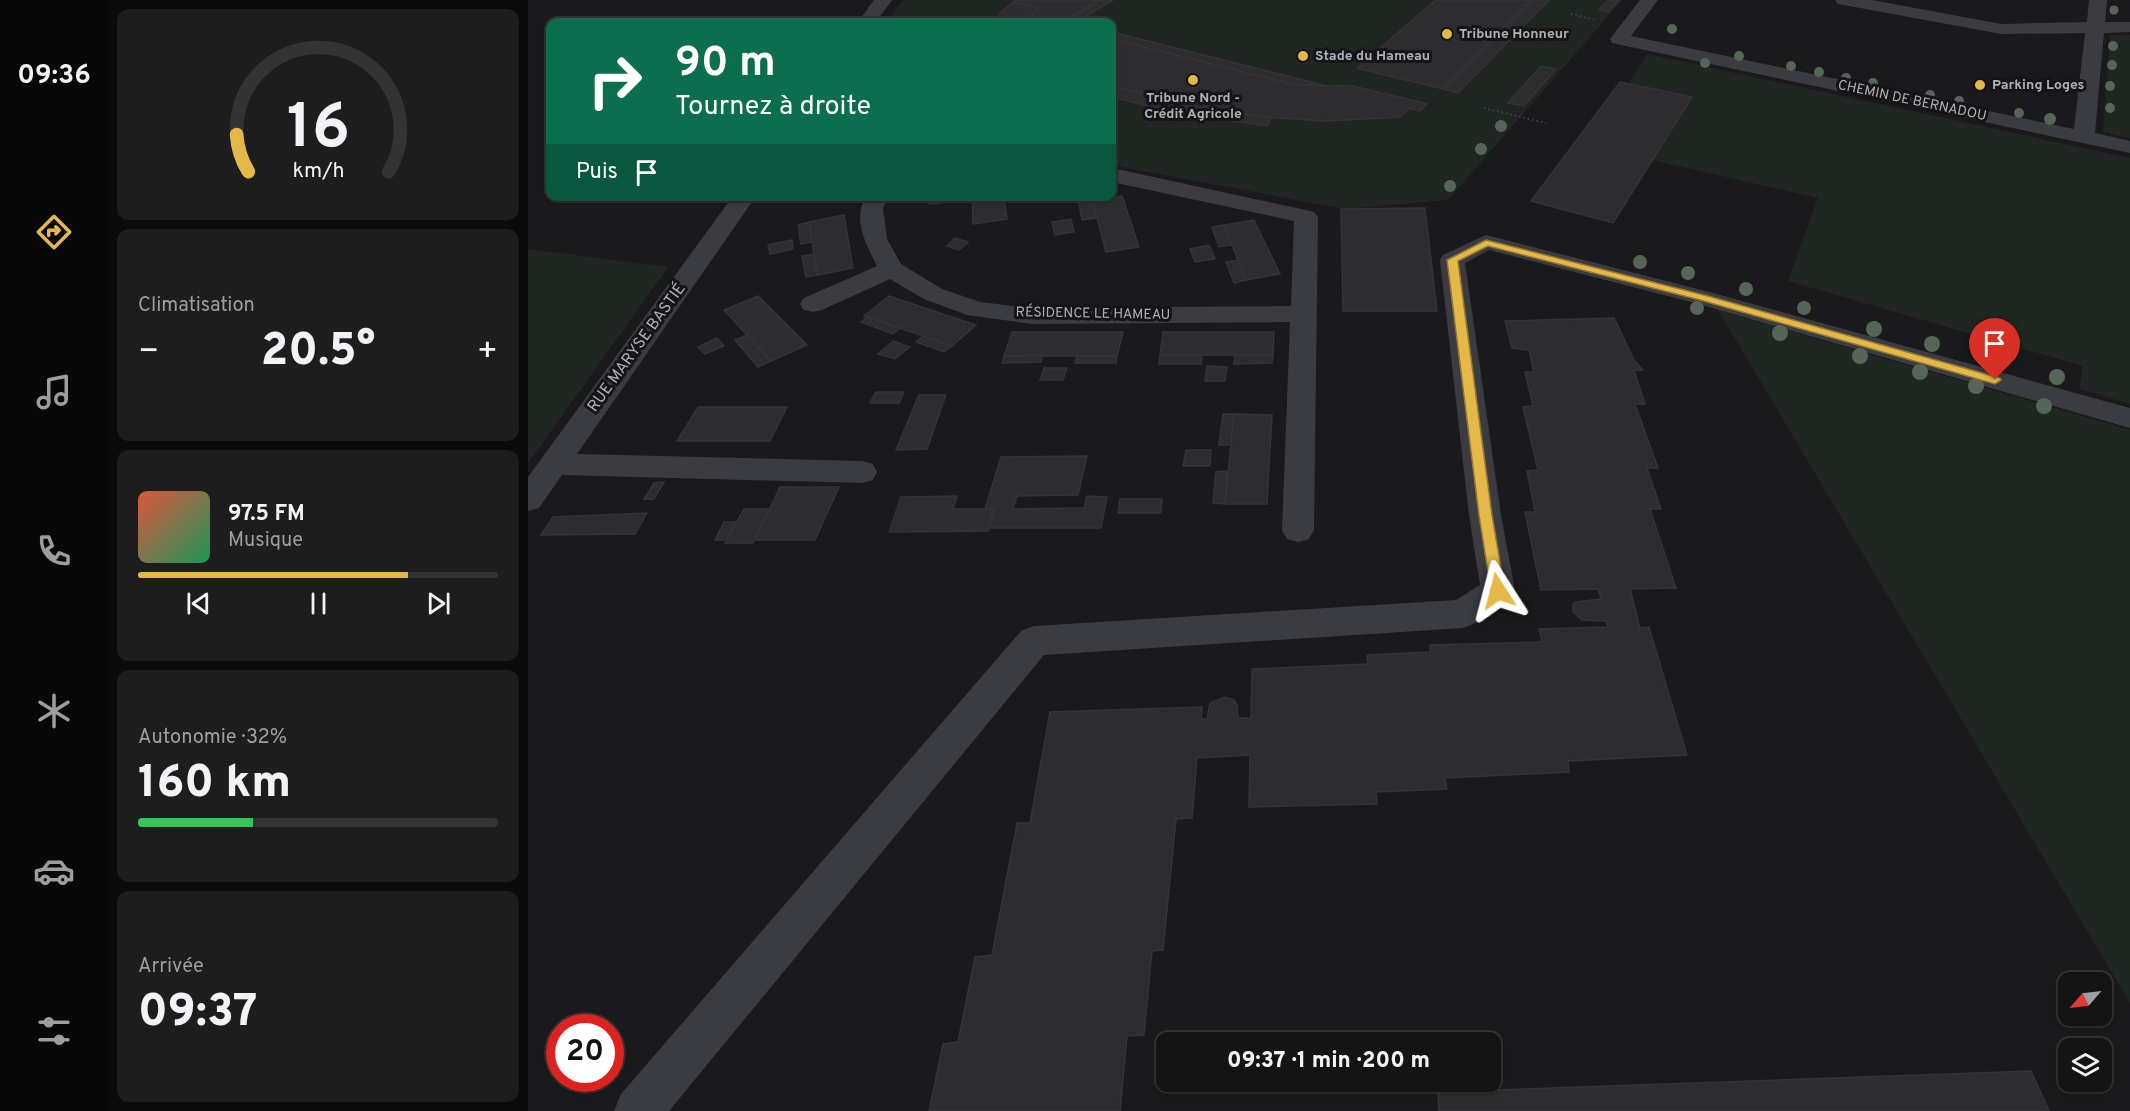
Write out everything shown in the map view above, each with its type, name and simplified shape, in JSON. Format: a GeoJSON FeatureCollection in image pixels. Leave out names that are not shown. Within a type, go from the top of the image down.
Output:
{"type":"FeatureCollection","features":[{"type":"Feature","properties":{"kind":"street"},"geometry":{"type":"LineString","coordinates":[[870,18],[882,0]]}},
{"type":"Feature","properties":{"kind":"street","name":"CHEMIN DE BERNADOU"},"geometry":{"type":"LineString","coordinates":[[1649,0],[1619,39],[2130,147]]}},
{"type":"Feature","properties":{"kind":"street"},"geometry":{"type":"LineString","coordinates":[[1844,0],[2001,29],[2130,27]]}},
{"type":"Feature","properties":{"kind":"street"},"geometry":{"type":"LineString","coordinates":[[2084,137],[2098,0]]}},
{"type":"Feature","properties":{"kind":"street"},"geometry":{"type":"LineString","coordinates":[[1116,176],[1306,217],[1298,530]]}},
{"type":"Feature","properties":{"kind":"street","name":"RUE MARYSE BASTIÉ"},"geometry":{"type":"LineString","coordinates":[[528,500],[741,201]]}},
{"type":"Feature","properties":{"kind":"street"},"geometry":{"type":"LineString","coordinates":[[813,304],[891,270],[875,239],[872,208],[876,201]]}},
{"type":"Feature","properties":{"kind":"street"},"geometry":{"type":"LineString","coordinates":[[638,1111],[1034,641],[1463,614],[1498,591],[1485,515],[1452,260],[1486,243],[1704,298],[2130,418]]}},
{"type":"Feature","properties":{"kind":"street","name":"RÉSIDENCE LE HAMEAU"},"geometry":{"type":"LineString","coordinates":[[891,270],[933,294],[976,309],[1032,316],[1304,314]]}},
{"type":"Feature","properties":{"kind":"street"},"geometry":{"type":"LineString","coordinates":[[554,464],[862,472]]}},
{"type":"Feature","properties":{"kind":"path"},"geometry":{"type":"LineString","coordinates":[[1484,108],[1546,123]]}},
{"type":"Feature","properties":{"kind":"shaded area"},"geometry":{"type":"Polygon","coordinates":[[[903,0],[1622,0],[1448,200],[1344,209],[1116,166],[1116,18],[890,18],[903,0]]]}},
{"type":"Feature","properties":{"kind":"shaded area"},"geometry":{"type":"Polygon","coordinates":[[[2110,35],[2130,35],[2130,138],[2103,132],[2110,35]]]}},
{"type":"Feature","properties":{"kind":"shaded area"},"geometry":{"type":"Polygon","coordinates":[[[1647,54],[2130,158],[2130,404],[2079,389],[2083,366],[1788,281],[1818,198],[1652,160],[1691,97],[1629,84],[1647,54]]]}},
{"type":"Feature","properties":{"kind":"shaded area"},"geometry":{"type":"Polygon","coordinates":[[[528,249],[668,267],[528,463],[528,249]]]}},
{"type":"Feature","properties":{"kind":"shaded area"},"geometry":{"type":"Polygon","coordinates":[[[1718,310],[2130,430],[2130,1003],[1718,310]]]}},
{"type":"Feature","properties":{"kind":"building"},"geometry":{"type":"Polygon","coordinates":[[[1015,0],[1100,0],[1069,18],[1029,18],[1038,8],[1013,2],[1015,0]]]}},
{"type":"Feature","properties":{"kind":"building"},"geometry":{"type":"Polygon","coordinates":[[[1100,0],[1113,0],[1083,18],[1069,18],[1100,0]]]}},
{"type":"Feature","properties":{"kind":"building","name":"Tribune Honneur"},"geometry":{"type":"Polygon","coordinates":[[[1436,0],[1532,0],[1443,89],[1357,68],[1436,0]]]}},
{"type":"Feature","properties":{"kind":"building"},"geometry":{"type":"Polygon","coordinates":[[[1532,0],[1549,0],[1458,93],[1443,89],[1532,0]]]}},
{"type":"Feature","properties":{"kind":"building"},"geometry":{"type":"Polygon","coordinates":[[[1608,0],[1619,0],[1608,12],[1599,10],[1608,0]]]}},
{"type":"Feature","properties":{"kind":"building"},"geometry":{"type":"Polygon","coordinates":[[[1013,2],[1038,8],[1029,18],[998,18],[1013,2]]]}},
{"type":"Feature","properties":{"kind":"building"},"geometry":{"type":"Polygon","coordinates":[[[1116,33],[1323,85],[1296,85],[1116,40],[1116,33]]]}},
{"type":"Feature","properties":{"kind":"building","name":"Tribune Nord - Crédit Agricole"},"geometry":{"type":"Polygon","coordinates":[[[1116,40],[1296,85],[1353,86],[1427,104],[1420,111],[1409,108],[1400,117],[1326,121],[1253,116],[1189,106],[1116,87],[1116,40]]]}},
{"type":"Feature","properties":{"kind":"building"},"geometry":{"type":"Polygon","coordinates":[[[1541,66],[1556,69],[1524,106],[1508,103],[1541,66]]]}},
{"type":"Feature","properties":{"kind":"building"},"geometry":{"type":"Polygon","coordinates":[[[1620,82],[1692,97],[1613,223],[1531,201],[1620,82]]]}},
{"type":"Feature","properties":{"kind":"building"},"geometry":{"type":"Polygon","coordinates":[[[1116,87],[1195,107],[1271,118],[1267,126],[1174,112],[1116,98],[1116,87]]]}},
{"type":"Feature","properties":{"kind":"building"},"geometry":{"type":"Polygon","coordinates":[[[1122,196],[1139,247],[1106,252],[1092,201],[1116,201],[1116,197],[1122,196]]]}},
{"type":"Feature","properties":{"kind":"building"},"geometry":{"type":"Polygon","coordinates":[[[929,201],[948,201],[948,202],[929,204],[929,201]]]}},
{"type":"Feature","properties":{"kind":"building"},"geometry":{"type":"Polygon","coordinates":[[[972,201],[1005,201],[1007,219],[973,224],[972,201]]]}},
{"type":"Feature","properties":{"kind":"building"},"geometry":{"type":"Polygon","coordinates":[[[1092,201],[1097,218],[1082,220],[1079,203],[1092,201]]]}},
{"type":"Feature","properties":{"kind":"building"},"geometry":{"type":"Polygon","coordinates":[[[1425,208],[1437,311],[1343,311],[1341,209],[1425,208]]]}},
{"type":"Feature","properties":{"kind":"building"},"geometry":{"type":"Polygon","coordinates":[[[844,215],[853,268],[817,275],[809,222],[844,215]]]}},
{"type":"Feature","properties":{"kind":"building"},"geometry":{"type":"Polygon","coordinates":[[[1071,219],[1074,232],[1055,235],[1052,222],[1071,219]]]}},
{"type":"Feature","properties":{"kind":"building"},"geometry":{"type":"Polygon","coordinates":[[[1254,220],[1280,274],[1246,280],[1224,225],[1254,220]]]}},
{"type":"Feature","properties":{"kind":"building"},"geometry":{"type":"Polygon","coordinates":[[[809,222],[812,242],[801,244],[798,225],[809,222]]]}},
{"type":"Feature","properties":{"kind":"building"},"geometry":{"type":"Polygon","coordinates":[[[1224,225],[1232,245],[1219,247],[1212,227],[1224,225]]]}},
{"type":"Feature","properties":{"kind":"building"},"geometry":{"type":"Polygon","coordinates":[[[955,238],[968,242],[959,250],[947,246],[955,238]]]}},
{"type":"Feature","properties":{"kind":"building"},"geometry":{"type":"Polygon","coordinates":[[[792,240],[793,249],[770,254],[768,245],[792,240]]]}},
{"type":"Feature","properties":{"kind":"building"},"geometry":{"type":"Polygon","coordinates":[[[1209,245],[1215,259],[1195,262],[1190,249],[1209,245]]]}},
{"type":"Feature","properties":{"kind":"building"},"geometry":{"type":"Polygon","coordinates":[[[814,254],[817,275],[806,277],[802,256],[814,254]]]}},
{"type":"Feature","properties":{"kind":"building"},"geometry":{"type":"Polygon","coordinates":[[[1238,260],[1246,280],[1234,283],[1226,262],[1238,260]]]}},
{"type":"Feature","properties":{"kind":"building"},"geometry":{"type":"Polygon","coordinates":[[[758,296],[807,345],[771,361],[724,310],[758,296]]]}},
{"type":"Feature","properties":{"kind":"building"},"geometry":{"type":"Polygon","coordinates":[[[889,296],[976,325],[952,346],[864,316],[889,296]]]}},
{"type":"Feature","properties":{"kind":"building"},"geometry":{"type":"Polygon","coordinates":[[[867,317],[900,328],[893,334],[861,322],[867,317]]]}},
{"type":"Feature","properties":{"kind":"building"},"geometry":{"type":"Polygon","coordinates":[[[1614,318],[1634,360],[1643,370],[1634,370],[1645,404],[1635,404],[1658,468],[1647,468],[1661,509],[1650,509],[1676,588],[1630,589],[1640,628],[1649,627],[1687,755],[1568,761],[1569,772],[1445,778],[1447,789],[1376,792],[1377,804],[1249,807],[1250,755],[1197,758],[1192,818],[1176,819],[1163,950],[1152,951],[1144,1035],[1127,1036],[1120,1111],[929,1111],[943,1044],[958,1042],[975,957],[992,955],[1017,823],[1030,823],[1050,712],[1202,707],[1201,719],[1207,719],[1210,703],[1225,697],[1234,700],[1237,705],[1238,718],[1251,718],[1252,669],[1368,664],[1367,655],[1430,652],[1430,645],[1542,642],[1539,629],[1608,627],[1606,621],[1582,620],[1573,612],[1573,604],[1576,602],[1601,599],[1598,589],[1541,590],[1525,512],[1535,512],[1527,471],[1538,470],[1523,407],[1533,406],[1525,372],[1534,372],[1529,350],[1512,348],[1505,321],[1614,318]]]}},
{"type":"Feature","properties":{"kind":"building"},"geometry":{"type":"Polygon","coordinates":[[[1012,332],[1123,332],[1117,356],[1004,356],[1012,332]]]}},
{"type":"Feature","properties":{"kind":"building"},"geometry":{"type":"Polygon","coordinates":[[[1163,332],[1274,332],[1273,355],[1160,355],[1163,332]]]}},
{"type":"Feature","properties":{"kind":"building"},"geometry":{"type":"Polygon","coordinates":[[[747,335],[771,361],[758,367],[735,340],[747,335]]]}},
{"type":"Feature","properties":{"kind":"building"},"geometry":{"type":"Polygon","coordinates":[[[923,336],[952,346],[944,352],[916,342],[923,336]]]}},
{"type":"Feature","properties":{"kind":"building"},"geometry":{"type":"Polygon","coordinates":[[[717,338],[724,346],[705,354],[698,347],[717,338]]]}},
{"type":"Feature","properties":{"kind":"building"},"geometry":{"type":"Polygon","coordinates":[[[893,341],[910,347],[895,359],[878,354],[893,341]]]}},
{"type":"Feature","properties":{"kind":"building"},"geometry":{"type":"Polygon","coordinates":[[[1043,355],[1041,362],[1002,363],[1004,356],[1043,355]]]}},
{"type":"Feature","properties":{"kind":"building"},"geometry":{"type":"Polygon","coordinates":[[[1160,355],[1202,355],[1201,364],[1159,364],[1160,355]]]}},
{"type":"Feature","properties":{"kind":"building"},"geometry":{"type":"Polygon","coordinates":[[[1235,355],[1273,355],[1272,363],[1234,364],[1235,355]]]}},
{"type":"Feature","properties":{"kind":"building"},"geometry":{"type":"Polygon","coordinates":[[[1077,356],[1117,356],[1116,363],[1075,363],[1077,356]]]}},
{"type":"Feature","properties":{"kind":"building"},"geometry":{"type":"Polygon","coordinates":[[[1207,366],[1227,367],[1225,381],[1205,381],[1207,366]]]}},
{"type":"Feature","properties":{"kind":"building"},"geometry":{"type":"Polygon","coordinates":[[[1044,368],[1067,368],[1063,380],[1040,380],[1044,368]]]}},
{"type":"Feature","properties":{"kind":"building"},"geometry":{"type":"Polygon","coordinates":[[[876,392],[904,392],[899,403],[870,403],[876,392]]]}},
{"type":"Feature","properties":{"kind":"building"},"geometry":{"type":"Polygon","coordinates":[[[919,395],[946,395],[927,449],[896,450],[919,395]]]}},
{"type":"Feature","properties":{"kind":"building"},"geometry":{"type":"Polygon","coordinates":[[[698,407],[787,407],[770,441],[677,441],[698,407]]]}},
{"type":"Feature","properties":{"kind":"building"},"geometry":{"type":"Polygon","coordinates":[[[1223,414],[1234,414],[1231,445],[1219,445],[1223,414]]]}},
{"type":"Feature","properties":{"kind":"building"},"geometry":{"type":"Polygon","coordinates":[[[1234,414],[1272,415],[1267,504],[1225,504],[1234,414]]]}},
{"type":"Feature","properties":{"kind":"building"},"geometry":{"type":"Polygon","coordinates":[[[1186,450],[1211,450],[1210,466],[1183,466],[1186,450]]]}},
{"type":"Feature","properties":{"kind":"building"},"geometry":{"type":"Polygon","coordinates":[[[1087,456],[1078,495],[1017,496],[1013,509],[1084,508],[1087,496],[1107,497],[1101,528],[989,528],[994,509],[985,509],[1001,457],[1087,456]]]}},
{"type":"Feature","properties":{"kind":"building"},"geometry":{"type":"Polygon","coordinates":[[[1227,471],[1225,504],[1213,503],[1216,472],[1227,471]]]}},
{"type":"Feature","properties":{"kind":"building"},"geometry":{"type":"Polygon","coordinates":[[[664,482],[654,499],[644,499],[654,483],[664,482]]]}},
{"type":"Feature","properties":{"kind":"building"},"geometry":{"type":"Polygon","coordinates":[[[780,487],[839,487],[815,540],[755,540],[780,487]]]}},
{"type":"Feature","properties":{"kind":"building"},"geometry":{"type":"Polygon","coordinates":[[[957,496],[953,509],[994,509],[988,531],[889,532],[901,497],[957,496]]]}},
{"type":"Feature","properties":{"kind":"building"},"geometry":{"type":"Polygon","coordinates":[[[1120,499],[1162,499],[1161,513],[1118,513],[1120,499]]]}},
{"type":"Feature","properties":{"kind":"building"},"geometry":{"type":"Polygon","coordinates":[[[744,509],[769,509],[753,543],[725,543],[744,509]]]}},
{"type":"Feature","properties":{"kind":"building"},"geometry":{"type":"Polygon","coordinates":[[[647,513],[635,534],[541,535],[553,517],[647,513]]]}},
{"type":"Feature","properties":{"kind":"building"},"geometry":{"type":"Polygon","coordinates":[[[724,522],[736,522],[726,540],[715,540],[724,522]]]}},
{"type":"Feature","properties":{"kind":"building"},"geometry":{"type":"Polygon","coordinates":[[[2031,1071],[2049,1111],[1439,1111],[1438,1092],[1501,1092],[1501,1090],[2031,1071]]]}},
{"type":"Feature","properties":{"kind":"place","name":"Tribune Honneur"},"geometry":{"type":"Point","coordinates":[1447,34]}},
{"type":"Feature","properties":{"kind":"place","name":"Stade du Hameau"},"geometry":{"type":"Point","coordinates":[1303,56]}},
{"type":"Feature","properties":{"kind":"place","name":"Tribune Nord - Crédit Agricole"},"geometry":{"type":"Point","coordinates":[1193,80]}},
{"type":"Feature","properties":{"kind":"place","name":"Parking Loges"},"geometry":{"type":"Point","coordinates":[1980,85]}},
{"type":"Feature","properties":{"kind":"route"},"geometry":{"type":"LineString","coordinates":[[1498,591],[1485,515],[1452,260],[1486,243],[1704,298],[1995,380]]}}]}
